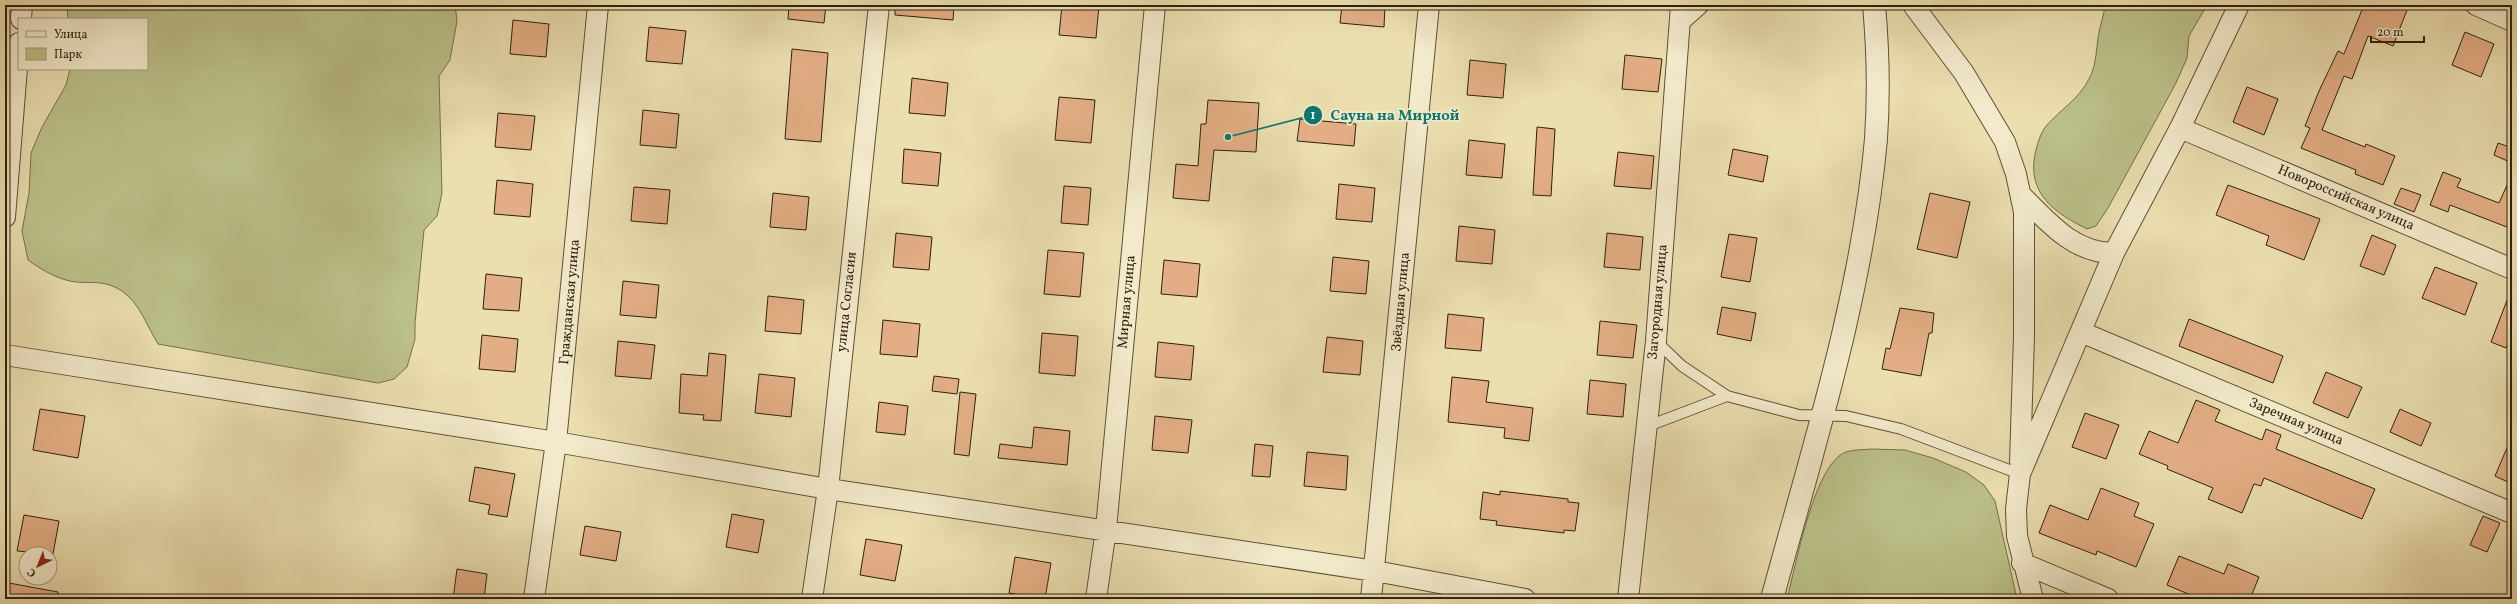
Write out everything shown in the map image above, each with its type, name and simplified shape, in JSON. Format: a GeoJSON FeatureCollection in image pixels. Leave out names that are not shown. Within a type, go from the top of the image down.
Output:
{"type":"FeatureCollection","features":[{"type":"Feature","properties":{"kind":"street"},"geometry":{"type":"LineString","coordinates":[[21,18],[22,5]]}},
{"type":"Feature","properties":{"kind":"street","name":"Гражданская улица"},"geometry":{"type":"LineString","coordinates":[[534,599],[556,442],[598,5]]}},
{"type":"Feature","properties":{"kind":"street","name":"улица Согласия"},"geometry":{"type":"LineString","coordinates":[[812,599],[828,489],[879,5]]}},
{"type":"Feature","properties":{"kind":"street","name":"Мирная улица"},"geometry":{"type":"LineString","coordinates":[[1096,599],[1106,529],[1155,5]]}},
{"type":"Feature","properties":{"kind":"street","name":"Звёздная улица"},"geometry":{"type":"LineString","coordinates":[[1371,599],[1375,571],[1429,5]]}},
{"type":"Feature","properties":{"kind":"street"},"geometry":{"type":"LineString","coordinates":[[1681,13],[1698,5]]}},
{"type":"Feature","properties":{"kind":"street"},"geometry":{"type":"LineString","coordinates":[[1772,599],[1850,302],[1870,184],[1876,138],[1878,50],[1874,5]]}},
{"type":"Feature","properties":{"kind":"street"},"geometry":{"type":"LineString","coordinates":[[1913,5],[1964,73],[2005,142],[2016,174],[2021,195],[2024,212],[2024,336],[2020,474],[2016,509],[2017,536],[2022,563],[2033,599]]}},
{"type":"Feature","properties":{"kind":"street"},"geometry":{"type":"LineString","coordinates":[[2020,474],[2114,253],[2180,128],[2239,5]]}},
{"type":"Feature","properties":{"kind":"street"},"geometry":{"type":"LineString","coordinates":[[2476,5],[2512,21]]}},
{"type":"Feature","properties":{"kind":"street","name":"Загородная улица"},"geometry":{"type":"LineString","coordinates":[[1628,599],[1648,426],[1656,341],[1681,13]]}},
{"type":"Feature","properties":{"kind":"street"},"geometry":{"type":"LineString","coordinates":[[5,217],[18,55]]}},
{"type":"Feature","properties":{"kind":"street","name":"Новороссийская улица"},"geometry":{"type":"LineString","coordinates":[[2180,128],[2512,269]]}},
{"type":"Feature","properties":{"kind":"street"},"geometry":{"type":"LineString","coordinates":[[2021,195],[2060,233],[2081,247],[2098,253],[2114,253]]}},
{"type":"Feature","properties":{"kind":"street","name":"Заречная улица"},"geometry":{"type":"LineString","coordinates":[[2081,332],[2512,513]]}},
{"type":"Feature","properties":{"kind":"street"},"geometry":{"type":"LineString","coordinates":[[5,355],[556,442],[828,489],[1106,529],[1375,571],[1525,599]]}},
{"type":"Feature","properties":{"kind":"street"},"geometry":{"type":"LineString","coordinates":[[2022,563],[2108,599]]}},
{"type":"Feature","properties":{"kind":"lane"},"geometry":{"type":"LineString","coordinates":[[1656,341],[1682,366],[1727,396],[1799,415],[1821,417],[1846,416],[1901,429],[2020,474]]}},
{"type":"Feature","properties":{"kind":"lane"},"geometry":{"type":"LineString","coordinates":[[1648,426],[1727,396]]}},
{"type":"Feature","properties":{"kind":"green space"},"geometry":{"type":"Polygon","coordinates":[[[67,5],[455,5],[457,21],[450,60],[439,76],[442,193],[437,216],[424,230],[415,323],[415,339],[407,367],[394,379],[378,383],[158,344],[138,308],[122,291],[107,284],[73,282],[46,272],[28,260],[22,231],[29,193],[31,153],[42,127],[66,85],[70,70],[148,70],[148,18],[68,18],[67,5]]]}},
{"type":"Feature","properties":{"kind":"green space"},"geometry":{"type":"Polygon","coordinates":[[[2105,5],[2207,5],[2189,36],[2187,58],[2176,83],[2108,208],[2096,226],[2087,229],[2054,209],[2046,200],[2035,180],[2035,154],[2040,136],[2046,126],[2080,93],[2092,73],[2105,5]]]}},
{"type":"Feature","properties":{"kind":"green space"},"geometry":{"type":"Polygon","coordinates":[[[1872,449],[1905,450],[1933,458],[1966,472],[1984,485],[1995,501],[2017,599],[1787,599],[1806,523],[1813,502],[1829,467],[1839,456],[1846,452],[1872,449]]]}},
{"type":"Feature","properties":{"kind":"building"},"geometry":{"type":"Polygon","coordinates":[[[789,5],[826,5],[824,23],[788,19],[789,5]]]}},
{"type":"Feature","properties":{"kind":"building"},"geometry":{"type":"Polygon","coordinates":[[[895,5],[954,5],[953,20],[895,15],[895,5]]]}},
{"type":"Feature","properties":{"kind":"building"},"geometry":{"type":"Polygon","coordinates":[[[1062,5],[1099,5],[1096,38],[1059,35],[1062,5]]]}},
{"type":"Feature","properties":{"kind":"building"},"geometry":{"type":"Polygon","coordinates":[[[1342,5],[1385,5],[1384,27],[1340,23],[1342,5]]]}},
{"type":"Feature","properties":{"kind":"building"},"geometry":{"type":"Polygon","coordinates":[[[2364,5],[2409,5],[2393,46],[2368,36],[2352,79],[2344,76],[2322,130],[2365,147],[2366,144],[2395,156],[2383,185],[2355,174],[2356,170],[2301,148],[2310,128],[2305,126],[2319,91],[2338,51],[2344,54],[2364,5]]]}},
{"type":"Feature","properties":{"kind":"building"},"geometry":{"type":"Polygon","coordinates":[[[513,20],[549,24],[546,57],[510,54],[513,20]]]}},
{"type":"Feature","properties":{"kind":"building"},"geometry":{"type":"Polygon","coordinates":[[[649,27],[686,31],[682,64],[646,61],[649,27]]]}},
{"type":"Feature","properties":{"kind":"building"},"geometry":{"type":"Polygon","coordinates":[[[2465,32],[2494,44],[2481,77],[2452,65],[2465,32]]]}},
{"type":"Feature","properties":{"kind":"building"},"geometry":{"type":"Polygon","coordinates":[[[792,49],[828,53],[821,142],[785,139],[792,49]]]}},
{"type":"Feature","properties":{"kind":"building"},"geometry":{"type":"Polygon","coordinates":[[[1625,55],[1662,59],[1658,92],[1622,89],[1625,55]]]}},
{"type":"Feature","properties":{"kind":"building"},"geometry":{"type":"Polygon","coordinates":[[[1470,60],[1506,64],[1503,98],[1467,95],[1470,60]]]}},
{"type":"Feature","properties":{"kind":"building"},"geometry":{"type":"Polygon","coordinates":[[[912,78],[948,83],[945,116],[909,113],[912,78]]]}},
{"type":"Feature","properties":{"kind":"building"},"geometry":{"type":"Polygon","coordinates":[[[2247,87],[2278,99],[2264,135],[2233,122],[2247,87]]]}},
{"type":"Feature","properties":{"kind":"building"},"geometry":{"type":"Polygon","coordinates":[[[1059,97],[1095,100],[1091,143],[1055,140],[1059,97]]]}},
{"type":"Feature","properties":{"kind":"building"},"geometry":{"type":"Polygon","coordinates":[[[1208,100],[1259,103],[1256,152],[1214,150],[1209,201],[1173,198],[1176,164],[1198,166],[1201,124],[1206,124],[1208,100]]]}},
{"type":"Feature","properties":{"kind":"building"},"geometry":{"type":"Polygon","coordinates":[[[643,110],[679,114],[676,148],[640,145],[643,110]]]}},
{"type":"Feature","properties":{"kind":"building"},"geometry":{"type":"Polygon","coordinates":[[[498,113],[535,116],[531,150],[495,147],[498,113]]]}},
{"type":"Feature","properties":{"kind":"building"},"geometry":{"type":"Polygon","coordinates":[[[1300,119],[1356,124],[1354,146],[1297,141],[1300,119]]]}},
{"type":"Feature","properties":{"kind":"building"},"geometry":{"type":"Polygon","coordinates":[[[1537,127],[1555,129],[1551,196],[1533,195],[1537,127]]]}},
{"type":"Feature","properties":{"kind":"building"},"geometry":{"type":"Polygon","coordinates":[[[1469,140],[1505,144],[1502,178],[1466,175],[1469,140]]]}},
{"type":"Feature","properties":{"kind":"building"},"geometry":{"type":"Polygon","coordinates":[[[2498,143],[2512,148],[2512,163],[2494,155],[2498,143]]]}},
{"type":"Feature","properties":{"kind":"building"},"geometry":{"type":"Polygon","coordinates":[[[904,149],[941,153],[938,186],[902,183],[904,149]]]}},
{"type":"Feature","properties":{"kind":"building"},"geometry":{"type":"Polygon","coordinates":[[[1733,149],[1768,156],[1763,182],[1728,175],[1733,149]]]}},
{"type":"Feature","properties":{"kind":"building"},"geometry":{"type":"Polygon","coordinates":[[[1618,152],[1654,156],[1651,189],[1614,186],[1618,152]]]}},
{"type":"Feature","properties":{"kind":"building"},"geometry":{"type":"Polygon","coordinates":[[[2443,172],[2461,179],[2457,187],[2499,203],[2512,174],[2512,229],[2450,205],[2448,212],[2430,205],[2443,172]]]}},
{"type":"Feature","properties":{"kind":"building"},"geometry":{"type":"Polygon","coordinates":[[[497,180],[533,184],[530,217],[494,214],[497,180]]]}},
{"type":"Feature","properties":{"kind":"building"},"geometry":{"type":"Polygon","coordinates":[[[1339,184],[1375,188],[1372,222],[1336,219],[1339,184]]]}},
{"type":"Feature","properties":{"kind":"building"},"geometry":{"type":"Polygon","coordinates":[[[2228,185],[2320,219],[2304,260],[2266,245],[2269,236],[2216,215],[2228,185]]]}},
{"type":"Feature","properties":{"kind":"building"},"geometry":{"type":"Polygon","coordinates":[[[1064,186],[1091,188],[1088,225],[1061,223],[1064,186]]]}},
{"type":"Feature","properties":{"kind":"building"},"geometry":{"type":"Polygon","coordinates":[[[634,187],[670,190],[667,224],[631,221],[634,187]]]}},
{"type":"Feature","properties":{"kind":"building"},"geometry":{"type":"Polygon","coordinates":[[[2401,188],[2421,195],[2414,212],[2394,204],[2401,188]]]}},
{"type":"Feature","properties":{"kind":"building"},"geometry":{"type":"Polygon","coordinates":[[[773,193],[809,197],[806,230],[770,227],[773,193]]]}},
{"type":"Feature","properties":{"kind":"building"},"geometry":{"type":"Polygon","coordinates":[[[1930,193],[1970,202],[1957,258],[1917,249],[1930,193]]]}},
{"type":"Feature","properties":{"kind":"building"},"geometry":{"type":"Polygon","coordinates":[[[1459,226],[1495,230],[1492,264],[1456,261],[1459,226]]]}},
{"type":"Feature","properties":{"kind":"building"},"geometry":{"type":"Polygon","coordinates":[[[896,233],[932,237],[929,270],[893,267],[896,233]]]}},
{"type":"Feature","properties":{"kind":"building"},"geometry":{"type":"Polygon","coordinates":[[[1607,233],[1643,237],[1640,270],[1604,267],[1607,233]]]}},
{"type":"Feature","properties":{"kind":"building"},"geometry":{"type":"Polygon","coordinates":[[[1729,234],[1757,238],[1750,282],[1721,277],[1729,234]]]}},
{"type":"Feature","properties":{"kind":"building"},"geometry":{"type":"Polygon","coordinates":[[[2372,235],[2396,245],[2384,275],[2360,266],[2372,235]]]}},
{"type":"Feature","properties":{"kind":"building"},"geometry":{"type":"Polygon","coordinates":[[[1048,250],[1084,253],[1080,297],[1044,294],[1048,250]]]}},
{"type":"Feature","properties":{"kind":"building"},"geometry":{"type":"Polygon","coordinates":[[[1333,257],[1369,261],[1366,294],[1330,291],[1333,257]]]}},
{"type":"Feature","properties":{"kind":"building"},"geometry":{"type":"Polygon","coordinates":[[[1164,260],[1200,264],[1197,297],[1161,294],[1164,260]]]}},
{"type":"Feature","properties":{"kind":"building"},"geometry":{"type":"Polygon","coordinates":[[[2435,267],[2477,283],[2465,315],[2422,298],[2435,267]]]}},
{"type":"Feature","properties":{"kind":"building"},"geometry":{"type":"Polygon","coordinates":[[[486,274],[522,278],[519,311],[483,309],[486,274]]]}},
{"type":"Feature","properties":{"kind":"building"},"geometry":{"type":"Polygon","coordinates":[[[623,281],[659,285],[656,318],[620,315],[623,281]]]}},
{"type":"Feature","properties":{"kind":"building"},"geometry":{"type":"Polygon","coordinates":[[[2511,290],[2512,333],[2506,348],[2491,342],[2511,290]]]}},
{"type":"Feature","properties":{"kind":"building"},"geometry":{"type":"Polygon","coordinates":[[[768,296],[804,300],[801,334],[765,331],[768,296]]]}},
{"type":"Feature","properties":{"kind":"building"},"geometry":{"type":"Polygon","coordinates":[[[1722,307],[1756,313],[1751,341],[1717,334],[1722,307]]]}},
{"type":"Feature","properties":{"kind":"building"},"geometry":{"type":"Polygon","coordinates":[[[1900,308],[1934,313],[1932,333],[1929,333],[1921,376],[1882,369],[1886,348],[1890,349],[1900,308]]]}},
{"type":"Feature","properties":{"kind":"building"},"geometry":{"type":"Polygon","coordinates":[[[1448,314],[1484,318],[1481,351],[1445,348],[1448,314]]]}},
{"type":"Feature","properties":{"kind":"building"},"geometry":{"type":"Polygon","coordinates":[[[2189,319],[2283,356],[2273,383],[2179,346],[2189,319]]]}},
{"type":"Feature","properties":{"kind":"building"},"geometry":{"type":"Polygon","coordinates":[[[883,320],[920,324],[917,357],[880,354],[883,320]]]}},
{"type":"Feature","properties":{"kind":"building"},"geometry":{"type":"Polygon","coordinates":[[[1600,321],[1637,325],[1633,358],[1597,355],[1600,321]]]}},
{"type":"Feature","properties":{"kind":"building"},"geometry":{"type":"Polygon","coordinates":[[[1042,333],[1078,336],[1075,376],[1039,373],[1042,333]]]}},
{"type":"Feature","properties":{"kind":"building"},"geometry":{"type":"Polygon","coordinates":[[[482,335],[518,339],[515,372],[479,369],[482,335]]]}},
{"type":"Feature","properties":{"kind":"building"},"geometry":{"type":"Polygon","coordinates":[[[1327,337],[1363,341],[1360,375],[1323,372],[1327,337]]]}},
{"type":"Feature","properties":{"kind":"building"},"geometry":{"type":"Polygon","coordinates":[[[618,341],[655,345],[651,379],[615,376],[618,341]]]}},
{"type":"Feature","properties":{"kind":"building"},"geometry":{"type":"Polygon","coordinates":[[[1158,342],[1194,346],[1191,380],[1155,377],[1158,342]]]}},
{"type":"Feature","properties":{"kind":"building"},"geometry":{"type":"Polygon","coordinates":[[[709,353],[726,355],[721,421],[703,420],[704,415],[679,413],[681,374],[707,376],[709,353]]]}},
{"type":"Feature","properties":{"kind":"building"},"geometry":{"type":"Polygon","coordinates":[[[2326,372],[2362,387],[2348,418],[2313,403],[2326,372]]]}},
{"type":"Feature","properties":{"kind":"building"},"geometry":{"type":"Polygon","coordinates":[[[759,374],[795,378],[791,417],[755,413],[759,374]]]}},
{"type":"Feature","properties":{"kind":"building"},"geometry":{"type":"Polygon","coordinates":[[[934,376],[959,379],[957,394],[932,391],[934,376]]]}},
{"type":"Feature","properties":{"kind":"building"},"geometry":{"type":"Polygon","coordinates":[[[1452,377],[1489,381],[1486,402],[1533,408],[1529,441],[1504,438],[1505,428],[1448,422],[1452,377]]]}},
{"type":"Feature","properties":{"kind":"building"},"geometry":{"type":"Polygon","coordinates":[[[1590,380],[1626,384],[1623,417],[1587,414],[1590,380]]]}},
{"type":"Feature","properties":{"kind":"building"},"geometry":{"type":"Polygon","coordinates":[[[960,392],[976,394],[969,456],[954,454],[960,392]]]}},
{"type":"Feature","properties":{"kind":"building"},"geometry":{"type":"Polygon","coordinates":[[[2196,400],[2220,410],[2215,421],[2262,440],[2266,429],[2281,435],[2276,449],[2375,489],[2362,519],[2264,478],[2261,486],[2254,484],[2242,513],[2208,499],[2213,488],[2167,469],[2168,466],[2139,454],[2149,431],[2178,443],[2196,400]]]}},
{"type":"Feature","properties":{"kind":"building"},"geometry":{"type":"Polygon","coordinates":[[[879,402],[908,406],[905,435],[876,432],[879,402]]]}},
{"type":"Feature","properties":{"kind":"building"},"geometry":{"type":"Polygon","coordinates":[[[40,409],[85,416],[78,458],[33,450],[40,409]]]}},
{"type":"Feature","properties":{"kind":"building"},"geometry":{"type":"Polygon","coordinates":[[[2400,409],[2431,423],[2421,446],[2390,432],[2400,409]]]}},
{"type":"Feature","properties":{"kind":"building"},"geometry":{"type":"Polygon","coordinates":[[[2085,413],[2119,425],[2106,459],[2072,447],[2085,413]]]}},
{"type":"Feature","properties":{"kind":"building"},"geometry":{"type":"Polygon","coordinates":[[[1155,416],[1192,420],[1188,453],[1152,450],[1155,416]]]}},
{"type":"Feature","properties":{"kind":"building"},"geometry":{"type":"Polygon","coordinates":[[[1034,427],[1070,431],[1067,465],[998,458],[1000,444],[1032,448],[1034,427]]]}},
{"type":"Feature","properties":{"kind":"building"},"geometry":{"type":"Polygon","coordinates":[[[2512,436],[2512,484],[2495,476],[2512,436]]]}},
{"type":"Feature","properties":{"kind":"building"},"geometry":{"type":"Polygon","coordinates":[[[1255,444],[1273,446],[1270,477],[1252,476],[1255,444]]]}},
{"type":"Feature","properties":{"kind":"building"},"geometry":{"type":"Polygon","coordinates":[[[1307,452],[1348,456],[1346,490],[1304,486],[1307,452]]]}},
{"type":"Feature","properties":{"kind":"building"},"geometry":{"type":"Polygon","coordinates":[[[475,467],[515,474],[507,517],[488,514],[490,505],[469,501],[475,467]]]}},
{"type":"Feature","properties":{"kind":"building"},"geometry":{"type":"Polygon","coordinates":[[[2101,488],[2139,503],[2134,516],[2154,524],[2136,567],[2097,551],[2096,555],[2039,533],[2050,505],[2088,520],[2101,488]]]}},
{"type":"Feature","properties":{"kind":"building"},"geometry":{"type":"Polygon","coordinates":[[[1500,491],[1568,499],[1568,502],[1579,503],[1575,531],[1564,530],[1564,533],[1496,525],[1497,521],[1480,519],[1483,492],[1500,495],[1500,491]]]}},
{"type":"Feature","properties":{"kind":"building"},"geometry":{"type":"Polygon","coordinates":[[[732,514],[764,520],[758,553],[726,547],[732,514]]]}},
{"type":"Feature","properties":{"kind":"building"},"geometry":{"type":"Polygon","coordinates":[[[24,515],[59,521],[54,546],[18,546],[17,551],[24,515]]]}},
{"type":"Feature","properties":{"kind":"building"},"geometry":{"type":"Polygon","coordinates":[[[2483,516],[2500,523],[2487,552],[2470,545],[2483,516]]]}},
{"type":"Feature","properties":{"kind":"building"},"geometry":{"type":"Polygon","coordinates":[[[585,526],[621,532],[616,561],[580,555],[585,526]]]}},
{"type":"Feature","properties":{"kind":"building"},"geometry":{"type":"Polygon","coordinates":[[[866,539],[902,545],[895,581],[860,575],[866,539]]]}},
{"type":"Feature","properties":{"kind":"building"},"geometry":{"type":"Polygon","coordinates":[[[2179,556],[2224,574],[2228,564],[2259,577],[2250,599],[2200,599],[2167,585],[2179,556]]]}},
{"type":"Feature","properties":{"kind":"building"},"geometry":{"type":"Polygon","coordinates":[[[1015,557],[1051,563],[1045,599],[1009,593],[1015,557]]]}},
{"type":"Feature","properties":{"kind":"building"},"geometry":{"type":"Polygon","coordinates":[[[457,569],[487,574],[484,599],[453,599],[457,569]]]}},
{"type":"Feature","properties":{"kind":"building"},"geometry":{"type":"Polygon","coordinates":[[[9,583],[18,585],[18,586],[58,592],[58,599],[7,599],[9,583]]]}},
{"type":"Feature","properties":{"kind":"place","name":"Сауна на Мирной"},"geometry":{"type":"Point","coordinates":[1228,137]}}]}
